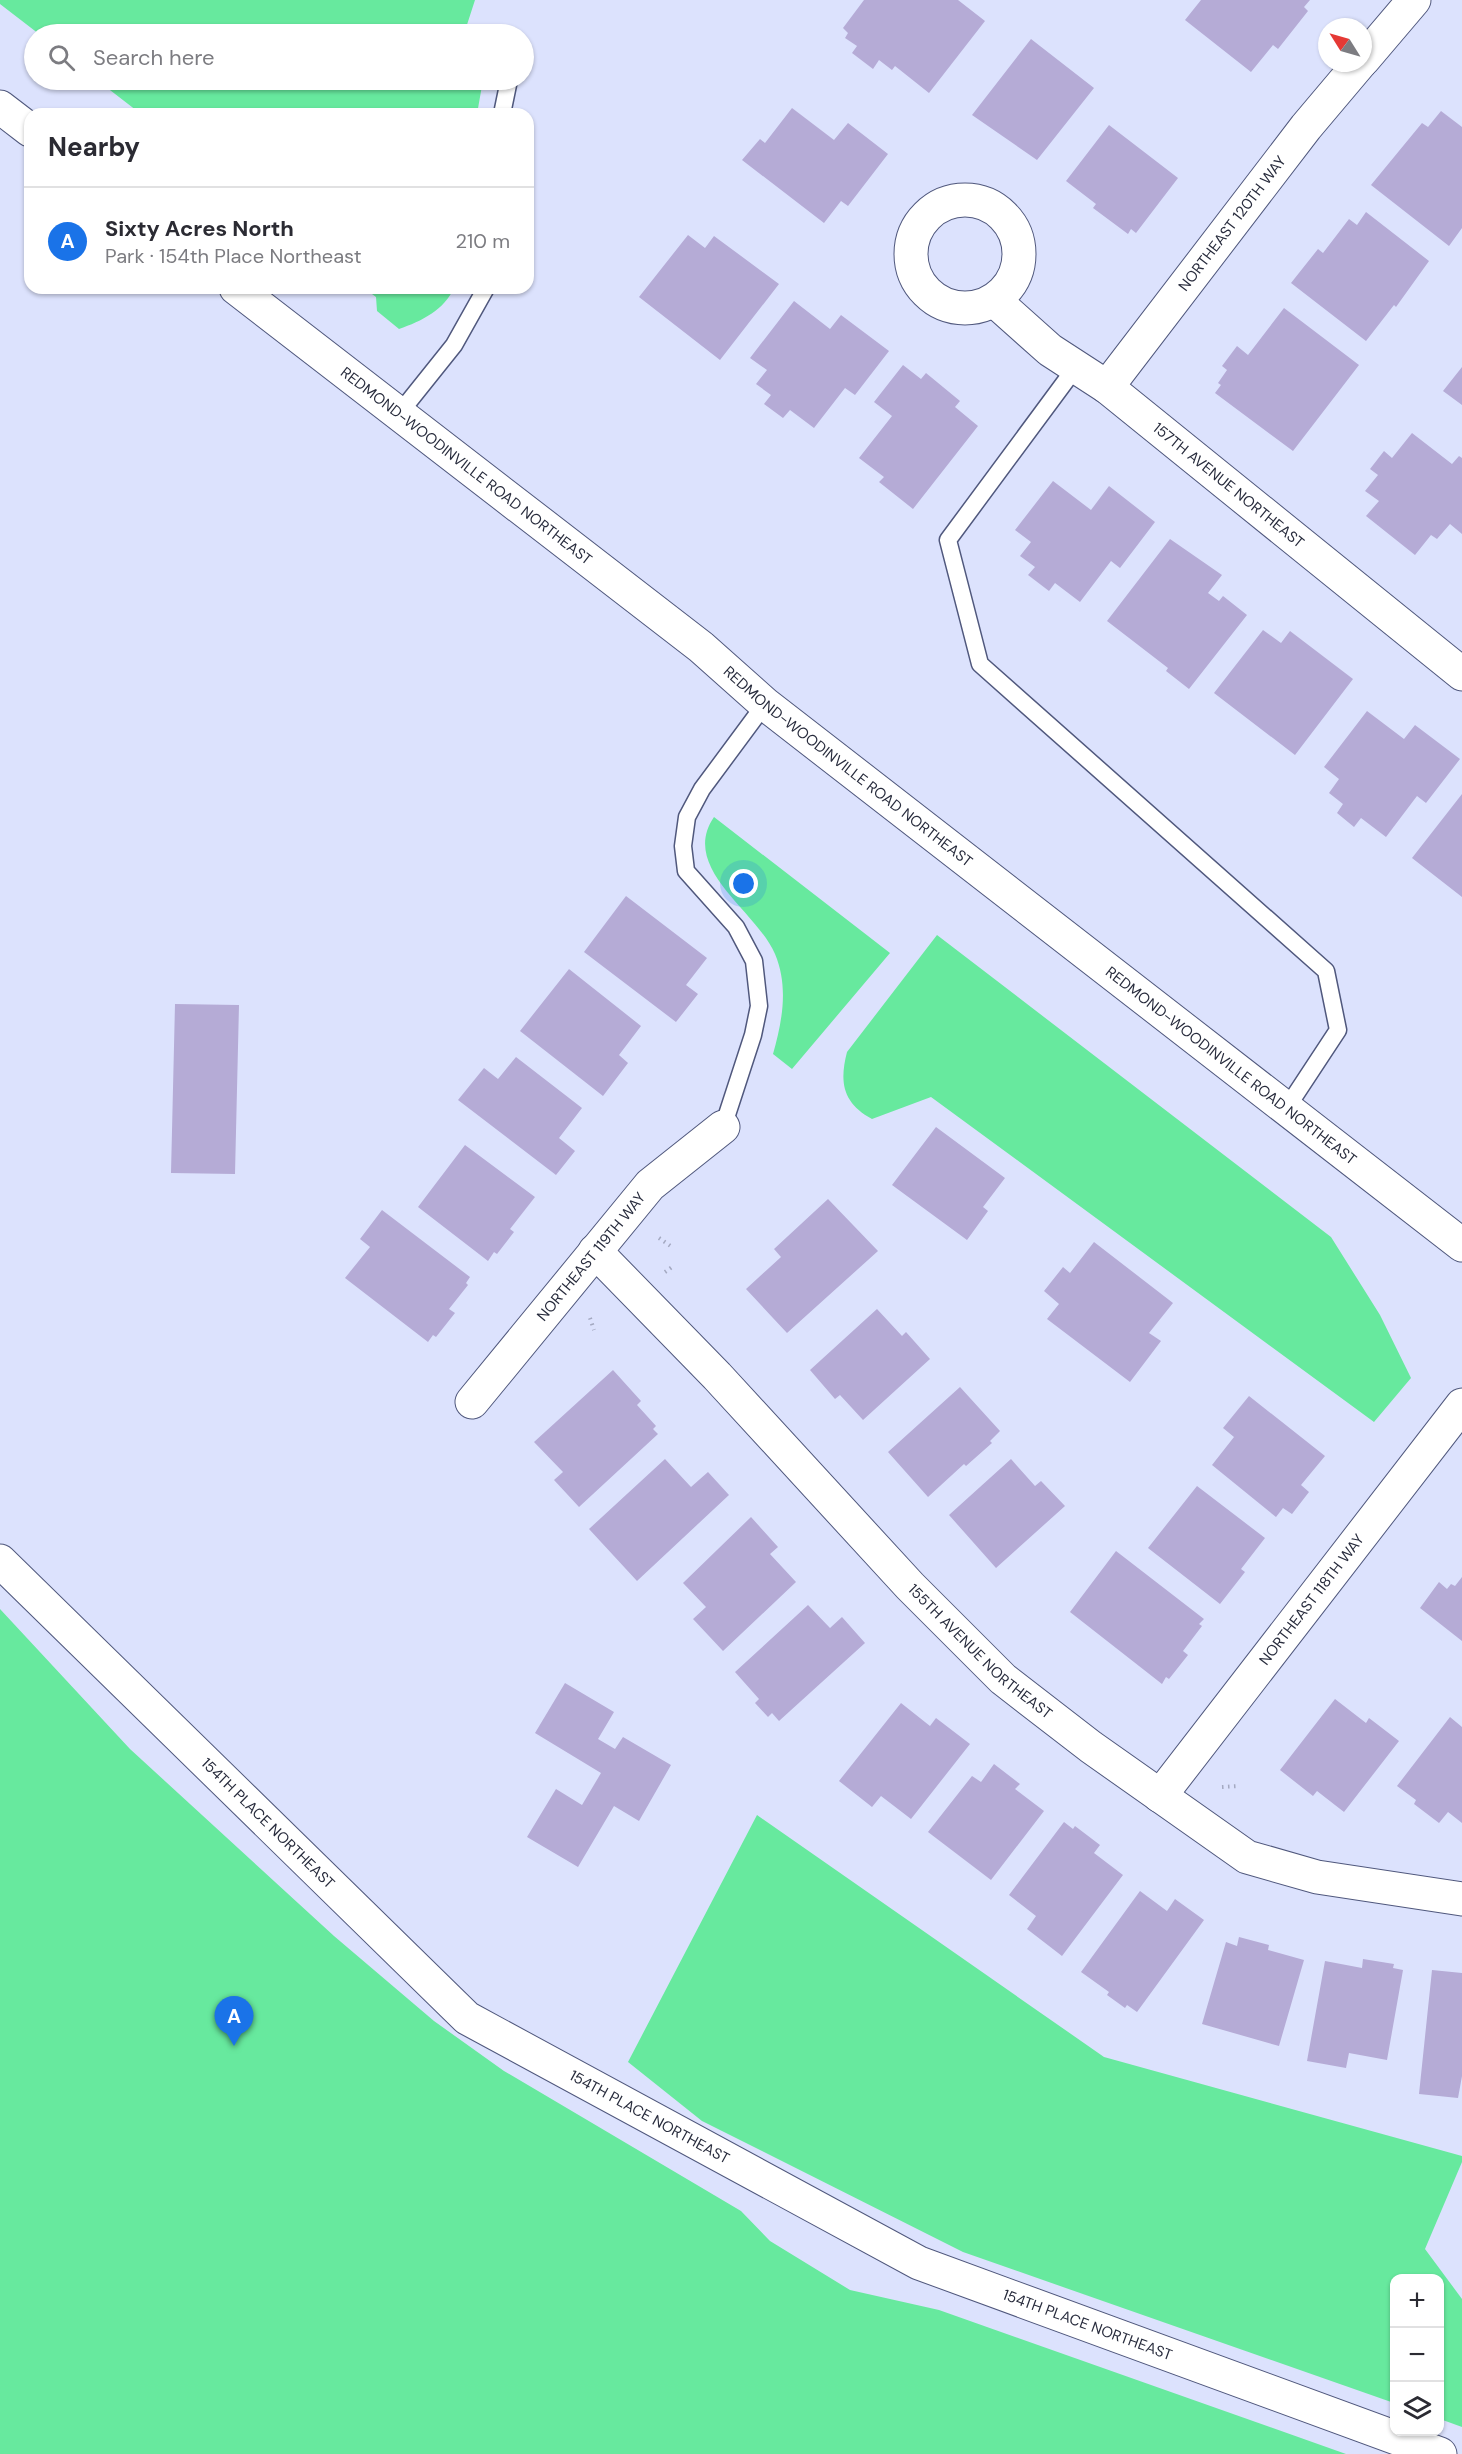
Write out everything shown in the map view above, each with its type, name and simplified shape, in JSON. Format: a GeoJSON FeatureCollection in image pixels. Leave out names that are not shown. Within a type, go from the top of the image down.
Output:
{"type":"FeatureCollection","features":[{"type":"Feature","properties":{"kind":"street","name":"NORTHEAST 120TH WAY"},"geometry":{"type":"LineString","coordinates":[[1372,49],[1414,0]]}},
{"type":"Feature","properties":{"kind":"street","name":"NORTHEAST 120TH WAY"},"geometry":{"type":"LineString","coordinates":[[1107,387],[1306,127],[1353,72]]}},
{"type":"Feature","properties":{"kind":"street"},"geometry":{"type":"LineString","coordinates":[[0,107],[24,125]]}},
{"type":"Feature","properties":{"kind":"street","name":"REDMOND-WOODINVILLE ROAD NORTHEAST"},"geometry":{"type":"LineString","coordinates":[[244,294],[701,647],[765,705],[1462,1245]]}},
{"type":"Feature","properties":{"kind":"street","name":"157TH AVENUE NORTHEAST"},"geometry":{"type":"LineString","coordinates":[[995,301],[1050,350],[1107,387],[1459,665]]}},
{"type":"Feature","properties":{"kind":"street","name":"NORTHEAST 119TH WAY"},"geometry":{"type":"LineString","coordinates":[[472,1402],[650,1185],[723,1127]]}},
{"type":"Feature","properties":{"kind":"street","name":"155TH AVENUE NORTHEAST"},"geometry":{"type":"LineString","coordinates":[[595,1251],[717,1376],[910,1586],[1003,1679],[1091,1748],[1247,1857],[1317,1877],[1462,1899]]}},
{"type":"Feature","properties":{"kind":"street","name":"NORTHEAST 118TH WAY"},"geometry":{"type":"LineString","coordinates":[[1160,1796],[1462,1405]]}},
{"type":"Feature","properties":{"kind":"street","name":"154TH PLACE NORTHEAST"},"geometry":{"type":"LineString","coordinates":[[0,1561],[466,2018],[920,2263],[1440,2454]]}},
{"type":"Feature","properties":{"kind":"lane"},"geometry":{"type":"LineString","coordinates":[[503,108],[507,90]]}},
{"type":"Feature","properties":{"kind":"lane"},"geometry":{"type":"LineString","coordinates":[[398,415],[454,345],[483,294]]}},
{"type":"Feature","properties":{"kind":"lane"},"geometry":{"type":"LineString","coordinates":[[1076,367],[948,540],[981,664],[1326,971],[1338,1030],[1286,1109]]}},
{"type":"Feature","properties":{"kind":"lane"},"geometry":{"type":"LineString","coordinates":[[723,1127],[753,1035],[759,1006],[754,961],[736,927],[686,872],[683,846],[687,818],[702,789],[765,705]]}},
{"type":"Feature","properties":{"kind":"path"},"geometry":{"type":"LineString","coordinates":[[659,1238],[672,1247]]}},
{"type":"Feature","properties":{"kind":"path"},"geometry":{"type":"LineString","coordinates":[[590,1317],[594,1330]]}},
{"type":"Feature","properties":{"kind":"path"},"geometry":{"type":"LineString","coordinates":[[1222,1786],[1238,1785]]}},
{"type":"Feature","properties":{"kind":"green space"},"geometry":{"type":"Polygon","coordinates":[[[0,0],[475,0],[467,24],[26,24],[0,4],[0,0]]]}},
{"type":"Feature","properties":{"kind":"green space"},"geometry":{"type":"Polygon","coordinates":[[[110,90],[481,90],[478,108],[133,108],[110,90]]]}},
{"type":"Feature","properties":{"kind":"green space"},"geometry":{"type":"Polygon","coordinates":[[[372,294],[451,294],[431,314],[399,329],[377,311],[376,297],[372,294]]]}},
{"type":"Feature","properties":{"kind":"green space"},"geometry":{"type":"Polygon","coordinates":[[[714,817],[890,953],[792,1069],[773,1054],[783,1004],[782,979],[775,954],[766,938],[713,871],[706,854],[706,836],[714,817]]]}},
{"type":"Feature","properties":{"kind":"green space"},"geometry":{"type":"Polygon","coordinates":[[[937,935],[1331,1237],[1380,1315],[1411,1378],[1374,1422],[931,1097],[872,1119],[855,1106],[849,1099],[844,1083],[843,1073],[847,1052],[937,935]]]}},
{"type":"Feature","properties":{"kind":"green space"},"geometry":{"type":"Polygon","coordinates":[[[0,1609],[130,1749],[334,1936],[434,2021],[504,2071],[741,2211],[770,2241],[850,2290],[939,2310],[1346,2454],[0,2454],[0,1609]]]}},
{"type":"Feature","properties":{"kind":"green space"},"geometry":{"type":"Polygon","coordinates":[[[757,1815],[1104,2057],[1462,2156],[1462,2162],[1425,2249],[1444,2274],[1390,2274],[1390,2402],[963,2252],[702,2121],[628,2062],[757,1815]]]}},
{"type":"Feature","properties":{"kind":"green space"},"geometry":{"type":"Polygon","coordinates":[[[1444,2275],[1462,2299],[1462,2427],[1444,2420],[1444,2275]]]}},
{"type":"Feature","properties":{"kind":"building"},"geometry":{"type":"Polygon","coordinates":[[[864,0],[958,0],[985,21],[929,93],[895,66],[892,70],[879,60],[873,69],[852,53],[857,46],[845,38],[848,33],[843,28],[864,0]]]}},
{"type":"Feature","properties":{"kind":"building"},"geometry":{"type":"Polygon","coordinates":[[[1201,0],[1310,0],[1304,7],[1308,11],[1278,49],[1273,45],[1251,72],[1185,20],[1201,0]]]}},
{"type":"Feature","properties":{"kind":"building"},"geometry":{"type":"Polygon","coordinates":[[[1031,39],[1094,88],[1037,160],[972,115],[1031,39]]]}},
{"type":"Feature","properties":{"kind":"building"},"geometry":{"type":"Polygon","coordinates":[[[792,108],[834,140],[848,123],[888,154],[848,206],[841,201],[824,223],[742,160],[760,139],[765,143],[792,108]]]}},
{"type":"Feature","properties":{"kind":"building"},"geometry":{"type":"Polygon","coordinates":[[[1441,111],[1462,127],[1462,228],[1449,246],[1371,185],[1422,123],[1428,127],[1441,111]]]}},
{"type":"Feature","properties":{"kind":"building"},"geometry":{"type":"Polygon","coordinates":[[[1109,125],[1178,178],[1136,233],[1131,229],[1128,234],[1093,208],[1096,204],[1066,181],[1109,125]]]}},
{"type":"Feature","properties":{"kind":"building"},"geometry":{"type":"Polygon","coordinates":[[[1366,212],[1429,261],[1396,307],[1394,305],[1366,341],[1291,283],[1318,249],[1323,253],[1349,219],[1357,225],[1366,212]]]}},
{"type":"Feature","properties":{"kind":"building"},"geometry":{"type":"Polygon","coordinates":[[[688,235],[705,248],[714,236],[779,284],[720,360],[639,297],[688,235]]]}},
{"type":"Feature","properties":{"kind":"building"},"geometry":{"type":"Polygon","coordinates":[[[794,301],[830,329],[841,315],[889,351],[855,395],[845,388],[814,428],[790,410],[783,418],[764,404],[771,395],[756,384],[767,370],[750,358],[794,301]]]}},
{"type":"Feature","properties":{"kind":"building"},"geometry":{"type":"Polygon","coordinates":[[[1284,308],[1359,365],[1293,451],[1215,393],[1221,385],[1218,383],[1227,370],[1222,366],[1237,346],[1248,355],[1284,308]]]}},
{"type":"Feature","properties":{"kind":"building"},"geometry":{"type":"Polygon","coordinates":[[[903,365],[921,379],[926,373],[960,401],[955,407],[978,426],[913,509],[879,482],[884,477],[859,458],[892,416],[874,402],[903,365]]]}},
{"type":"Feature","properties":{"kind":"building"},"geometry":{"type":"Polygon","coordinates":[[[1462,367],[1462,405],[1443,391],[1462,367]]]}},
{"type":"Feature","properties":{"kind":"building"},"geometry":{"type":"Polygon","coordinates":[[[1412,433],[1452,464],[1459,456],[1462,458],[1462,534],[1450,524],[1437,539],[1431,535],[1415,555],[1366,516],[1379,501],[1365,491],[1378,475],[1370,469],[1384,451],[1392,458],[1412,433]]]}},
{"type":"Feature","properties":{"kind":"building"},"geometry":{"type":"Polygon","coordinates":[[[1053,481],[1091,510],[1109,486],[1155,522],[1120,568],[1111,561],[1080,602],[1055,583],[1049,591],[1028,575],[1035,567],[1020,556],[1031,542],[1015,530],[1053,481]]]}},
{"type":"Feature","properties":{"kind":"building"},"geometry":{"type":"Polygon","coordinates":[[[1170,539],[1222,575],[1208,593],[1219,601],[1223,596],[1247,615],[1189,689],[1166,671],[1168,668],[1107,621],[1170,539]]]}},
{"type":"Feature","properties":{"kind":"building"},"geometry":{"type":"Polygon","coordinates":[[[1263,630],[1281,643],[1290,631],[1353,679],[1295,755],[1214,693],[1263,630]]]}},
{"type":"Feature","properties":{"kind":"building"},"geometry":{"type":"Polygon","coordinates":[[[1367,711],[1404,739],[1415,725],[1460,759],[1426,803],[1417,796],[1386,837],[1361,818],[1354,827],[1337,813],[1343,804],[1329,793],[1339,779],[1324,767],[1367,711]]]}},
{"type":"Feature","properties":{"kind":"building"},"geometry":{"type":"Polygon","coordinates":[[[1462,794],[1462,897],[1412,858],[1462,794]]]}},
{"type":"Feature","properties":{"kind":"building"},"geometry":{"type":"Polygon","coordinates":[[[626,896],[707,958],[686,985],[698,994],[676,1022],[584,952],[626,896]]]}},
{"type":"Feature","properties":{"kind":"building"},"geometry":{"type":"Polygon","coordinates":[[[569,969],[641,1026],[619,1055],[628,1063],[603,1096],[520,1031],[569,969]]]}},
{"type":"Feature","properties":{"kind":"building"},"geometry":{"type":"Polygon","coordinates":[[[175,1004],[239,1005],[235,1174],[171,1173],[175,1004]]]}},
{"type":"Feature","properties":{"kind":"building"},"geometry":{"type":"Polygon","coordinates":[[[516,1057],[582,1108],[559,1138],[575,1151],[556,1175],[458,1100],[484,1068],[498,1079],[516,1057]]]}},
{"type":"Feature","properties":{"kind":"building"},"geometry":{"type":"Polygon","coordinates":[[[936,1127],[1005,1178],[983,1207],[988,1211],[967,1240],[892,1185],[936,1127]]]}},
{"type":"Feature","properties":{"kind":"building"},"geometry":{"type":"Polygon","coordinates":[[[465,1145],[535,1197],[510,1229],[514,1232],[497,1254],[494,1252],[488,1261],[418,1207],[465,1145]]]}},
{"type":"Feature","properties":{"kind":"building"},"geometry":{"type":"Polygon","coordinates":[[[828,1199],[878,1251],[787,1333],[746,1289],[781,1257],[774,1249],[828,1199]]]}},
{"type":"Feature","properties":{"kind":"building"},"geometry":{"type":"Polygon","coordinates":[[[382,1210],[470,1277],[466,1283],[468,1285],[449,1309],[455,1313],[436,1337],[433,1335],[428,1342],[345,1278],[370,1247],[360,1239],[382,1210]]]}},
{"type":"Feature","properties":{"kind":"building"},"geometry":{"type":"Polygon","coordinates":[[[1094,1242],[1173,1303],[1149,1333],[1161,1341],[1130,1382],[1047,1319],[1059,1304],[1044,1291],[1063,1267],[1070,1273],[1094,1242]]]}},
{"type":"Feature","properties":{"kind":"building"},"geometry":{"type":"Polygon","coordinates":[[[877,1309],[902,1336],[906,1332],[930,1359],[863,1420],[840,1395],[835,1399],[810,1370],[877,1309]]]}},
{"type":"Feature","properties":{"kind":"building"},"geometry":{"type":"Polygon","coordinates":[[[613,1370],[641,1401],[637,1405],[656,1426],[653,1429],[658,1434],[579,1507],[554,1480],[563,1472],[534,1442],[613,1370]]]}},
{"type":"Feature","properties":{"kind":"building"},"geometry":{"type":"Polygon","coordinates":[[[960,1387],[1000,1431],[990,1441],[992,1443],[966,1466],[964,1464],[928,1497],[888,1452],[960,1387]]]}},
{"type":"Feature","properties":{"kind":"building"},"geometry":{"type":"Polygon","coordinates":[[[1249,1396],[1325,1456],[1301,1485],[1309,1492],[1292,1514],[1283,1508],[1276,1517],[1212,1465],[1234,1437],[1223,1428],[1249,1396]]]}},
{"type":"Feature","properties":{"kind":"building"},"geometry":{"type":"Polygon","coordinates":[[[665,1459],[691,1487],[708,1472],[729,1495],[637,1581],[589,1529],[665,1459]]]}},
{"type":"Feature","properties":{"kind":"building"},"geometry":{"type":"Polygon","coordinates":[[[1011,1459],[1035,1486],[1041,1481],[1065,1506],[996,1568],[949,1515],[1011,1459]]]}},
{"type":"Feature","properties":{"kind":"building"},"geometry":{"type":"Polygon","coordinates":[[[1197,1486],[1265,1538],[1241,1569],[1245,1572],[1220,1604],[1148,1548],[1197,1486]]]}},
{"type":"Feature","properties":{"kind":"building"},"geometry":{"type":"Polygon","coordinates":[[[751,1517],[778,1547],[770,1554],[796,1582],[723,1651],[693,1619],[706,1607],[683,1583],[751,1517]]]}},
{"type":"Feature","properties":{"kind":"building"},"geometry":{"type":"Polygon","coordinates":[[[1116,1551],[1204,1619],[1199,1624],[1202,1626],[1183,1651],[1188,1655],[1169,1679],[1166,1677],[1162,1684],[1070,1612],[1116,1551]]]}},
{"type":"Feature","properties":{"kind":"building"},"geometry":{"type":"Polygon","coordinates":[[[1462,1577],[1462,1641],[1420,1608],[1439,1582],[1447,1589],[1451,1584],[1455,1586],[1462,1577]]]}},
{"type":"Feature","properties":{"kind":"building"},"geometry":{"type":"Polygon","coordinates":[[[808,1605],[830,1628],[842,1617],[865,1643],[779,1721],[772,1713],[768,1717],[755,1703],[759,1699],[735,1672],[808,1605]]]}},
{"type":"Feature","properties":{"kind":"building"},"geometry":{"type":"Polygon","coordinates":[[[565,1683],[614,1712],[598,1739],[615,1749],[623,1737],[671,1765],[639,1821],[614,1806],[578,1867],[527,1837],[556,1789],[582,1805],[601,1773],[535,1733],[565,1683]]]}},
{"type":"Feature","properties":{"kind":"building"},"geometry":{"type":"Polygon","coordinates":[[[1335,1699],[1366,1723],[1369,1718],[1399,1741],[1344,1812],[1317,1791],[1313,1796],[1280,1770],[1335,1699]]]}},
{"type":"Feature","properties":{"kind":"building"},"geometry":{"type":"Polygon","coordinates":[[[901,1703],[930,1726],[936,1718],[970,1744],[911,1819],[881,1796],[872,1807],[839,1781],[901,1703]]]}},
{"type":"Feature","properties":{"kind":"building"},"geometry":{"type":"Polygon","coordinates":[[[1450,1717],[1462,1727],[1462,1823],[1448,1812],[1439,1823],[1414,1804],[1416,1800],[1397,1786],[1450,1717]]]}},
{"type":"Feature","properties":{"kind":"building"},"geometry":{"type":"Polygon","coordinates":[[[994,1764],[1020,1784],[1015,1789],[1044,1811],[991,1880],[928,1832],[972,1776],[981,1782],[994,1764]]]}},
{"type":"Feature","properties":{"kind":"building"},"geometry":{"type":"Polygon","coordinates":[[[1064,1822],[1073,1829],[1075,1826],[1100,1845],[1094,1853],[1123,1875],[1062,1956],[1027,1929],[1036,1916],[1009,1895],[1064,1822]]]}},
{"type":"Feature","properties":{"kind":"building"},"geometry":{"type":"Polygon","coordinates":[[[1140,1891],[1167,1911],[1175,1899],[1204,1920],[1137,2012],[1127,2005],[1125,2008],[1107,1995],[1109,1992],[1081,1972],[1140,1891]]]}},
{"type":"Feature","properties":{"kind":"building"},"geometry":{"type":"Polygon","coordinates":[[[1239,1937],[1269,1945],[1268,1950],[1304,1960],[1279,2046],[1202,2024],[1226,1942],[1237,1946],[1239,1937]]]}},
{"type":"Feature","properties":{"kind":"building"},"geometry":{"type":"Polygon","coordinates":[[[1363,1959],[1394,1964],[1393,1968],[1403,1970],[1387,2060],[1349,2053],[1346,2068],[1307,2061],[1325,1961],[1362,1968],[1363,1959]]]}},
{"type":"Feature","properties":{"kind":"building"},"geometry":{"type":"Polygon","coordinates":[[[1432,1970],[1462,1973],[1462,2076],[1458,2098],[1419,2094],[1432,1970]]]}},
{"type":"Feature","properties":{"kind":"place","name":"Sixty Acres North"},"geometry":{"type":"Point","coordinates":[234,2046]}}]}
